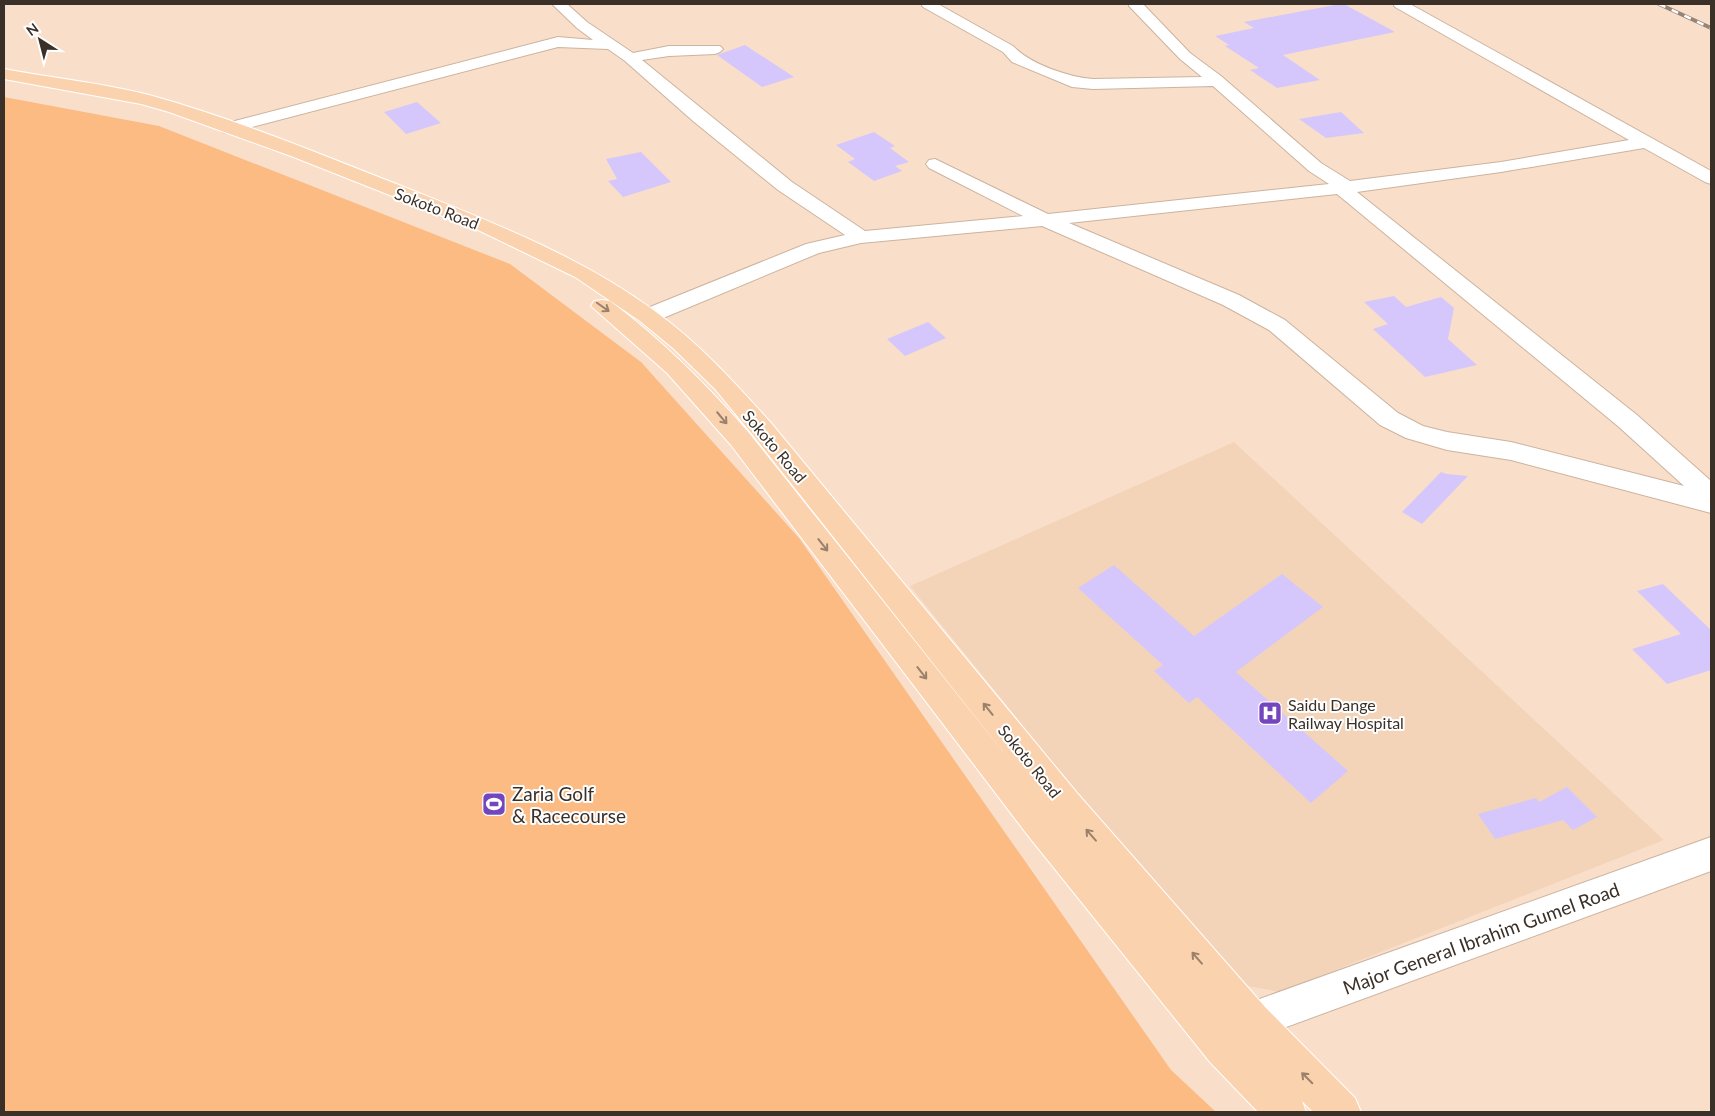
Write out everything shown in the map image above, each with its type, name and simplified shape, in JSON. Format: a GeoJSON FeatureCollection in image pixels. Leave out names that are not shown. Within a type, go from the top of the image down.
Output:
{"type":"FeatureCollection","features":[{"type":"Feature","properties":{"kind":"main road","name":"Sokoto Road"},"geometry":{"type":"LineString","coordinates":[[4,74],[143,100],[175,108],[229,128],[485,226],[582,273],[617,294],[648,316],[682,344],[723,384],[762,428],[1065,804],[1251,1021],[1341,1112]]}},
{"type":"Feature","properties":{"kind":"main road","name":"Sokoto Road"},"geometry":{"type":"LineString","coordinates":[[4,84],[135,108],[159,115],[279,160],[467,235],[563,282],[628,325],[682,374],[727,424],[1038,822],[1224,1048],[1286,1112]]}},
{"type":"Feature","properties":{"kind":"street"},"geometry":{"type":"LineString","coordinates":[[559,4],[582,26],[630,58],[699,117],[786,186],[861,237]]}},
{"type":"Feature","properties":{"kind":"street"},"geometry":{"type":"LineString","coordinates":[[928,4],[1008,49],[1017,59],[1072,82],[1093,84],[1217,81]]}},
{"type":"Feature","properties":{"kind":"street"},"geometry":{"type":"LineString","coordinates":[[1136,4],[1185,56],[1217,81],[1315,166],[1344,187],[1628,422],[1711,496]]}},
{"type":"Feature","properties":{"kind":"street"},"geometry":{"type":"LineString","coordinates":[[1400,4],[1711,178]]}},
{"type":"Feature","properties":{"kind":"street"},"geometry":{"type":"LineString","coordinates":[[558,42],[582,26]]}},
{"type":"Feature","properties":{"kind":"street"},"geometry":{"type":"LineString","coordinates":[[229,128],[558,42],[609,45]]}},
{"type":"Feature","properties":{"kind":"street"},"geometry":{"type":"LineString","coordinates":[[630,58],[669,51],[715,49]]}},
{"type":"Feature","properties":{"kind":"street"},"geometry":{"type":"LineString","coordinates":[[648,316],[813,248],[861,237],[1047,221],[1344,187],[1503,167],[1646,142]]}},
{"type":"Feature","properties":{"kind":"street"},"geometry":{"type":"LineString","coordinates":[[934,164],[1047,221],[1231,300],[1277,325],[1389,419],[1415,432],[1447,441],[1511,451],[1711,504]]}},
{"type":"Feature","properties":{"kind":"street"},"geometry":{"type":"LineString","coordinates":[[1310,191],[1315,166]]}},
{"type":"Feature","properties":{"kind":"street","name":"Major General Ibrahim Gumel Road"},"geometry":{"type":"LineString","coordinates":[[1251,1021],[1711,854]]}},
{"type":"Feature","properties":{"kind":"shaded area","name":"Zaria Golf & Racecourse"},"geometry":{"type":"Polygon","coordinates":[[[4,97],[159,126],[510,264],[641,362],[799,538],[1171,1070],[1216,1112],[4,1112],[4,97]]]}},
{"type":"Feature","properties":{"kind":"shaded area","name":"Saidu Dange Railway Hospital"},"geometry":{"type":"Polygon","coordinates":[[[1234,442],[1664,840],[1280,992],[1231,983],[910,586],[1234,442]]]}},
{"type":"Feature","properties":{"kind":"building"},"geometry":{"type":"Polygon","coordinates":[[[1344,4],[1395,32],[1283,55],[1320,80],[1277,88],[1250,70],[1259,68],[1225,46],[1229,45],[1215,36],[1254,28],[1244,22],[1344,4]]]}},
{"type":"Feature","properties":{"kind":"building"},"geometry":{"type":"Polygon","coordinates":[[[745,45],[794,77],[762,87],[717,55],[745,45]]]}},
{"type":"Feature","properties":{"kind":"building"},"geometry":{"type":"Polygon","coordinates":[[[417,102],[441,123],[406,134],[384,112],[417,102]]]}},
{"type":"Feature","properties":{"kind":"building"},"geometry":{"type":"Polygon","coordinates":[[[1341,112],[1364,133],[1326,138],[1299,119],[1341,112]]]}},
{"type":"Feature","properties":{"kind":"building"},"geometry":{"type":"Polygon","coordinates":[[[874,132],[895,146],[890,148],[909,162],[895,166],[902,171],[874,181],[848,162],[855,159],[836,145],[874,132]]]}},
{"type":"Feature","properties":{"kind":"building"},"geometry":{"type":"Polygon","coordinates":[[[641,152],[671,182],[623,197],[608,181],[617,179],[606,159],[641,152]]]}},
{"type":"Feature","properties":{"kind":"building"},"geometry":{"type":"Polygon","coordinates":[[[1394,296],[1406,307],[1441,297],[1454,308],[1448,339],[1477,365],[1425,377],[1373,329],[1388,324],[1364,302],[1394,296]]]}},
{"type":"Feature","properties":{"kind":"building"},"geometry":{"type":"Polygon","coordinates":[[[928,322],[946,338],[905,356],[887,339],[928,322]]]}},
{"type":"Feature","properties":{"kind":"building"},"geometry":{"type":"Polygon","coordinates":[[[1441,472],[1468,476],[1422,524],[1402,512],[1441,472]]]}},
{"type":"Feature","properties":{"kind":"building"},"geometry":{"type":"Polygon","coordinates":[[[1114,565],[1194,636],[1282,574],[1323,607],[1236,672],[1348,771],[1311,803],[1197,697],[1189,703],[1154,671],[1163,665],[1078,588],[1114,565]]]}},
{"type":"Feature","properties":{"kind":"building"},"geometry":{"type":"Polygon","coordinates":[[[1663,584],[1711,630],[1711,670],[1667,684],[1632,649],[1681,634],[1637,591],[1663,584]]]}},
{"type":"Feature","properties":{"kind":"building"},"geometry":{"type":"Polygon","coordinates":[[[1567,787],[1597,817],[1573,830],[1563,820],[1495,839],[1478,814],[1536,798],[1539,802],[1567,787]]]}},
{"type":"Feature","properties":{"kind":"railway"},"geometry":{"type":"LineString","coordinates":[[1659,4],[1711,28]]}},
{"type":"Feature","properties":{"kind":"place","name":"Saidu Dange Railway Hospital"},"geometry":{"type":"Point","coordinates":[1270,713]}},
{"type":"Feature","properties":{"kind":"place","name":"Zaria Golf & Racecourse"},"geometry":{"type":"Point","coordinates":[494,804]}}]}
